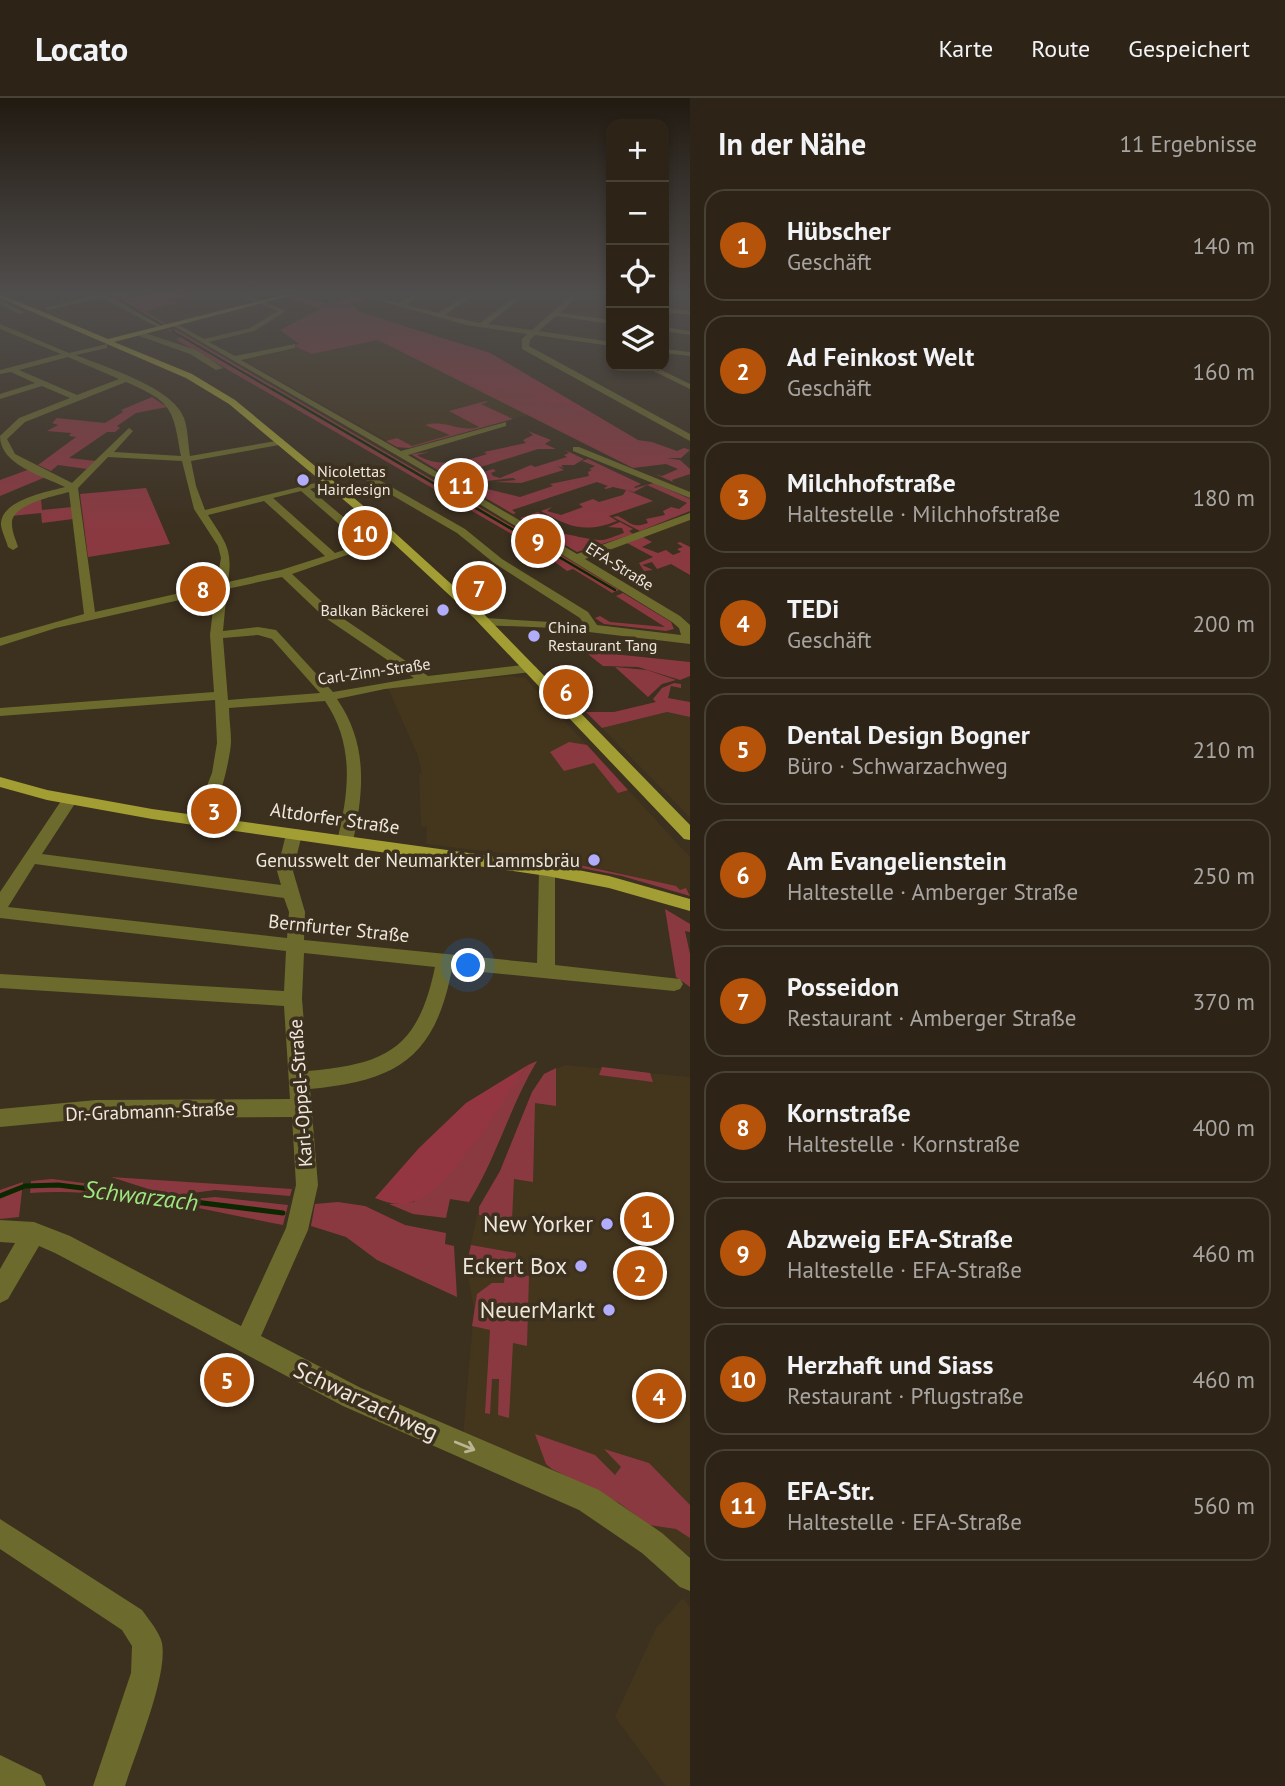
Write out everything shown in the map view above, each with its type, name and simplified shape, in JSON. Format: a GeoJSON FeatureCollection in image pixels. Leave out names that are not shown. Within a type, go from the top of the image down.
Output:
{"type":"FeatureCollection","features":[{"type":"Feature","properties":{"kind":"main road"},"geometry":{"type":"LineString","coordinates":[[177,373],[228,399],[394,537],[531,668],[690,835]]}},
{"type":"Feature","properties":{"kind":"main road","name":"Altdorfer Straße"},"geometry":{"type":"LineString","coordinates":[[0,782],[70,799],[201,821],[547,870],[599,880],[690,905]]}},
{"type":"Feature","properties":{"kind":"main road","name":"Altdorfer Straße"},"geometry":{"type":"LineString","coordinates":[[665,898],[690,915]]}},
{"type":"Feature","properties":{"kind":"street"},"geometry":{"type":"LineString","coordinates":[[20,373],[76,398]]}},
{"type":"Feature","properties":{"kind":"street"},"geometry":{"type":"LineString","coordinates":[[110,373],[149,389],[170,403],[181,422],[191,486],[202,514],[225,551],[223,588],[217,605],[216,635],[222,757],[201,821]]}},
{"type":"Feature","properties":{"kind":"street","name":"EFA-Straße"},"geometry":{"type":"LineString","coordinates":[[258,373],[577,558],[680,622],[689,640]]}},
{"type":"Feature","properties":{"kind":"street"},"geometry":{"type":"LineString","coordinates":[[569,373],[690,438]]}},
{"type":"Feature","properties":{"kind":"street"},"geometry":{"type":"LineString","coordinates":[[661,373],[690,387]]}},
{"type":"Feature","properties":{"kind":"street"},"geometry":{"type":"LineString","coordinates":[[73,487],[11,456],[1,439],[22,420],[126,379]]}},
{"type":"Feature","properties":{"kind":"street"},"geometry":{"type":"LineString","coordinates":[[0,397],[43,383]]}},
{"type":"Feature","properties":{"kind":"street"},"geometry":{"type":"LineString","coordinates":[[400,453],[503,424]]}},
{"type":"Feature","properties":{"kind":"street"},"geometry":{"type":"LineString","coordinates":[[13,547],[6,529],[9,513],[24,503],[73,487],[129,431]]}},
{"type":"Feature","properties":{"kind":"street"},"geometry":{"type":"LineString","coordinates":[[108,454],[188,458],[279,442]]}},
{"type":"Feature","properties":{"kind":"street"},"geometry":{"type":"LineString","coordinates":[[576,449],[690,495]]}},
{"type":"Feature","properties":{"kind":"street"},"geometry":{"type":"LineString","coordinates":[[202,514],[304,489],[347,468],[357,471],[461,531],[498,561],[584,615],[593,628]]}},
{"type":"Feature","properties":{"kind":"street"},"geometry":{"type":"LineString","coordinates":[[73,487],[90,617]]}},
{"type":"Feature","properties":{"kind":"street"},"geometry":{"type":"LineString","coordinates":[[304,489],[369,544]]}},
{"type":"Feature","properties":{"kind":"street"},"geometry":{"type":"LineString","coordinates":[[267,498],[333,557]]}},
{"type":"Feature","properties":{"kind":"street"},"geometry":{"type":"LineString","coordinates":[[577,558],[690,516]]}},
{"type":"Feature","properties":{"kind":"street"},"geometry":{"type":"LineString","coordinates":[[0,642],[38,629],[284,573],[394,537]]}},
{"type":"Feature","properties":{"kind":"street"},"geometry":{"type":"LineString","coordinates":[[284,573],[328,614],[427,681]]}},
{"type":"Feature","properties":{"kind":"street"},"geometry":{"type":"LineString","coordinates":[[490,627],[555,624],[689,640]]}},
{"type":"Feature","properties":{"kind":"street"},"geometry":{"type":"LineString","coordinates":[[216,635],[258,631],[272,633],[332,696],[350,736],[356,764],[356,794],[345,841]]}},
{"type":"Feature","properties":{"kind":"street","name":"Carl-Zinn-Straße"},"geometry":{"type":"LineString","coordinates":[[0,712],[332,696],[386,685],[531,668]]}},
{"type":"Feature","properties":{"kind":"street"},"geometry":{"type":"LineString","coordinates":[[0,905],[70,799]]}},
{"type":"Feature","properties":{"kind":"street","name":"Karl-Oppel-Straße"},"geometry":{"type":"LineString","coordinates":[[246,1343],[297,1230],[305,1202],[306,1166],[299,1108],[293,999],[297,912],[285,871],[294,834]]}},
{"type":"Feature","properties":{"kind":"street"},"geometry":{"type":"LineString","coordinates":[[30,858],[289,892]]}},
{"type":"Feature","properties":{"kind":"street"},"geometry":{"type":"LineString","coordinates":[[546,970],[547,870]]}},
{"type":"Feature","properties":{"kind":"street","name":"Bernfurter Straße"},"geometry":{"type":"LineString","coordinates":[[0,912],[296,946],[674,984]]}},
{"type":"Feature","properties":{"kind":"street"},"geometry":{"type":"LineString","coordinates":[[298,1082],[360,1073],[391,1060],[411,1046],[427,1028],[435,1010],[444,960]]}},
{"type":"Feature","properties":{"kind":"street"},"geometry":{"type":"LineString","coordinates":[[0,981],[293,999]]}},
{"type":"Feature","properties":{"kind":"street","name":"Dr.-Grabmann-Straße"},"geometry":{"type":"LineString","coordinates":[[0,1118],[96,1109],[299,1108]]}},
{"type":"Feature","properties":{"kind":"street","name":"Schwarzachweg"},"geometry":{"type":"LineString","coordinates":[[0,1231],[34,1233],[62,1244],[352,1397],[589,1500],[652,1543],[690,1577]]}},
{"type":"Feature","properties":{"kind":"street"},"geometry":{"type":"LineString","coordinates":[[0,1291],[34,1233]]}},
{"type":"Feature","properties":{"kind":"street"},"geometry":{"type":"LineString","coordinates":[[0,1533],[132,1619],[147,1643],[146,1673],[109,1786]]}},
{"type":"Feature","properties":{"kind":"street"},"geometry":{"type":"LineString","coordinates":[[0,1771],[30,1786]]}},
{"type":"Feature","properties":{"kind":"shaded area"},"geometry":{"type":"Polygon","coordinates":[[[233,373],[250,373],[551,549],[541,551],[233,373]]]}},
{"type":"Feature","properties":{"kind":"shaded area"},"geometry":{"type":"Polygon","coordinates":[[[266,373],[447,373],[528,415],[409,448],[400,448],[266,373]]]}},
{"type":"Feature","properties":{"kind":"shaded area"},"geometry":{"type":"Polygon","coordinates":[[[443,373],[524,373],[638,440],[677,451],[684,448],[690,450],[681,458],[667,458],[680,460],[690,469],[690,474],[672,480],[673,482],[655,474],[662,476],[678,469],[666,464],[633,468],[443,373]]]}},
{"type":"Feature","properties":{"kind":"shaded area"},"geometry":{"type":"Polygon","coordinates":[[[447,373],[524,373],[607,422],[561,403],[551,405],[512,387],[489,393],[447,373]]]}},
{"type":"Feature","properties":{"kind":"shaded area"},"geometry":{"type":"Polygon","coordinates":[[[152,397],[167,407],[136,413],[117,426],[120,428],[115,432],[107,432],[69,458],[96,461],[87,469],[58,465],[51,471],[38,465],[76,437],[69,436],[71,433],[47,431],[58,425],[52,423],[57,418],[105,423],[123,412],[121,410],[152,397]]]}},
{"type":"Feature","properties":{"kind":"shaded area"},"geometry":{"type":"Polygon","coordinates":[[[488,402],[481,404],[513,419],[409,448],[397,447],[386,441],[397,438],[412,446],[450,435],[425,425],[479,427],[449,411],[488,402]]]}},
{"type":"Feature","properties":{"kind":"shaded area"},"geometry":{"type":"Polygon","coordinates":[[[528,431],[551,440],[545,444],[556,449],[538,449],[449,477],[411,454],[430,452],[417,455],[442,463],[460,461],[487,454],[484,452],[526,443],[523,440],[533,435],[528,431]]]}},
{"type":"Feature","properties":{"kind":"shaded area"},"geometry":{"type":"Polygon","coordinates":[[[565,450],[584,459],[574,465],[561,465],[564,468],[557,466],[564,470],[521,483],[495,482],[516,480],[513,478],[487,481],[480,473],[493,469],[496,471],[491,473],[493,476],[500,478],[531,465],[535,467],[567,457],[564,455],[569,453],[565,450]]]}},
{"type":"Feature","properties":{"kind":"shaded area"},"geometry":{"type":"Polygon","coordinates":[[[588,459],[641,484],[635,488],[654,483],[690,499],[690,511],[640,531],[613,517],[618,516],[635,525],[643,525],[648,523],[646,519],[665,515],[663,511],[671,507],[679,509],[687,503],[647,485],[634,492],[627,490],[653,501],[609,516],[617,521],[587,528],[570,525],[541,511],[552,507],[547,511],[561,515],[583,507],[579,504],[623,495],[626,490],[613,487],[606,489],[604,488],[608,486],[597,482],[512,510],[516,513],[513,514],[472,490],[489,485],[483,488],[520,497],[553,486],[550,484],[589,476],[588,472],[592,470],[589,469],[595,466],[582,461],[588,459]]]}},
{"type":"Feature","properties":{"kind":"shaded area"},"geometry":{"type":"Polygon","coordinates":[[[30,469],[48,476],[0,496],[0,480],[30,469]]]}},
{"type":"Feature","properties":{"kind":"shaded area"},"geometry":{"type":"Polygon","coordinates":[[[146,488],[170,544],[88,557],[80,494],[146,488]]]}},
{"type":"Feature","properties":{"kind":"shaded area"},"geometry":{"type":"Polygon","coordinates":[[[41,499],[42,510],[72,507],[73,519],[42,523],[41,513],[11,516],[20,507],[41,499]]]}},
{"type":"Feature","properties":{"kind":"shaded area"},"geometry":{"type":"Polygon","coordinates":[[[538,512],[553,521],[537,520],[540,524],[574,536],[608,539],[624,533],[622,528],[608,527],[620,522],[633,529],[629,531],[633,534],[577,552],[520,518],[538,512]]]}},
{"type":"Feature","properties":{"kind":"shaded area"},"geometry":{"type":"Polygon","coordinates":[[[643,537],[652,542],[642,547],[658,553],[666,550],[673,555],[681,552],[677,549],[683,547],[677,543],[680,542],[690,547],[690,575],[671,564],[657,569],[652,562],[642,565],[653,570],[644,571],[639,563],[653,557],[627,543],[643,537]]]}},
{"type":"Feature","properties":{"kind":"shaded area"},"geometry":{"type":"Polygon","coordinates":[[[557,552],[619,590],[612,593],[573,569],[567,571],[555,562],[545,560],[552,558],[550,553],[557,552]]]}},
{"type":"Feature","properties":{"kind":"shaded area"},"geometry":{"type":"Polygon","coordinates":[[[623,593],[671,622],[674,629],[666,631],[604,624],[595,618],[600,616],[610,622],[665,627],[616,596],[623,593]]]}},
{"type":"Feature","properties":{"kind":"shaded area"},"geometry":{"type":"Polygon","coordinates":[[[584,651],[690,662],[690,676],[680,680],[638,667],[603,666],[584,651]]]}},
{"type":"Feature","properties":{"kind":"shaded area"},"geometry":{"type":"Polygon","coordinates":[[[615,667],[647,670],[676,680],[662,684],[648,697],[615,667]]]}},
{"type":"Feature","properties":{"kind":"shaded area"},"geometry":{"type":"Polygon","coordinates":[[[512,676],[525,678],[690,857],[690,892],[686,888],[680,890],[612,871],[557,860],[426,844],[427,827],[421,826],[419,774],[422,773],[418,756],[388,688],[512,676]]]}},
{"type":"Feature","properties":{"kind":"shaded area"},"geometry":{"type":"Polygon","coordinates":[[[674,683],[681,684],[681,688],[671,686],[668,698],[690,702],[690,717],[667,712],[602,728],[586,712],[614,712],[656,702],[653,699],[662,688],[674,683]]]}},
{"type":"Feature","properties":{"kind":"shaded area"},"geometry":{"type":"Polygon","coordinates":[[[667,712],[690,717],[690,817],[602,728],[667,712]]]}},
{"type":"Feature","properties":{"kind":"shaded area"},"geometry":{"type":"Polygon","coordinates":[[[569,742],[587,745],[628,790],[618,793],[594,763],[564,771],[550,752],[569,742]]]}},
{"type":"Feature","properties":{"kind":"shaded area"},"geometry":{"type":"Polygon","coordinates":[[[557,860],[676,886],[680,890],[686,888],[690,896],[622,876],[556,863],[557,860]]]}},
{"type":"Feature","properties":{"kind":"shaded area"},"geometry":{"type":"Polygon","coordinates":[[[665,909],[690,924],[690,932],[685,931],[690,954],[690,987],[676,977],[665,909]]]}},
{"type":"Feature","properties":{"kind":"shaded area"},"geometry":{"type":"Polygon","coordinates":[[[537,1061],[469,1202],[450,1199],[446,1218],[413,1214],[389,1204],[414,1202],[492,1114],[528,1065],[537,1061]]]}},
{"type":"Feature","properties":{"kind":"shaded area"},"geometry":{"type":"Polygon","coordinates":[[[528,1065],[458,1164],[442,1182],[412,1202],[393,1203],[375,1198],[419,1148],[466,1103],[528,1065]]]}},
{"type":"Feature","properties":{"kind":"shaded area","name":"NeuerMarkt"},"geometry":{"type":"Polygon","coordinates":[[[565,1065],[690,1077],[690,1567],[649,1525],[619,1503],[463,1436],[474,1309],[466,1266],[479,1207],[500,1171],[532,1092],[544,1074],[565,1065]]]}},
{"type":"Feature","properties":{"kind":"shaded area"},"geometry":{"type":"Polygon","coordinates":[[[602,1067],[650,1073],[653,1082],[599,1075],[602,1067]]]}},
{"type":"Feature","properties":{"kind":"shaded area"},"geometry":{"type":"Polygon","coordinates":[[[556,1068],[556,1106],[535,1103],[533,1182],[514,1179],[512,1220],[479,1215],[479,1207],[500,1171],[532,1092],[544,1074],[556,1068]]]}},
{"type":"Feature","properties":{"kind":"shaded area"},"geometry":{"type":"Polygon","coordinates":[[[111,1177],[292,1189],[290,1196],[215,1190],[170,1196],[111,1177]]]}},
{"type":"Feature","properties":{"kind":"shaded area"},"geometry":{"type":"Polygon","coordinates":[[[52,1179],[123,1188],[172,1201],[215,1197],[288,1205],[283,1225],[125,1196],[30,1193],[31,1181],[52,1179]]]}},
{"type":"Feature","properties":{"kind":"shaded area"},"geometry":{"type":"Polygon","coordinates":[[[23,1182],[19,1217],[0,1219],[0,1190],[23,1182]]]}},
{"type":"Feature","properties":{"kind":"shaded area"},"geometry":{"type":"Polygon","coordinates":[[[338,1202],[365,1206],[405,1225],[446,1233],[445,1244],[454,1246],[457,1297],[377,1260],[346,1237],[311,1226],[315,1204],[338,1202]]]}},
{"type":"Feature","properties":{"kind":"shaded area"},"geometry":{"type":"Polygon","coordinates":[[[471,1245],[516,1253],[516,1274],[529,1276],[527,1346],[513,1343],[509,1418],[498,1415],[499,1379],[492,1379],[490,1414],[485,1413],[490,1330],[472,1326],[477,1294],[492,1283],[504,1283],[505,1273],[493,1270],[471,1276],[466,1266],[471,1245]]]}},
{"type":"Feature","properties":{"kind":"shaded area"},"geometry":{"type":"Polygon","coordinates":[[[535,1434],[595,1455],[615,1475],[621,1467],[604,1449],[649,1463],[690,1505],[690,1538],[676,1529],[649,1525],[619,1503],[552,1469],[546,1464],[535,1434]]]}},
{"type":"Feature","properties":{"kind":"shaded area"},"geometry":{"type":"Polygon","coordinates":[[[683,1598],[690,1608],[690,1786],[666,1786],[615,1717],[656,1628],[683,1598]]]}},
{"type":"Feature","properties":{"kind":"waterway"},"geometry":{"type":"LineString","coordinates":[[244,373],[275,391]]}},
{"type":"Feature","properties":{"kind":"waterway"},"geometry":{"type":"LineString","coordinates":[[272,389],[546,549]]}},
{"type":"Feature","properties":{"kind":"waterway"},"geometry":{"type":"LineString","coordinates":[[554,554],[615,590]]}},
{"type":"Feature","properties":{"kind":"waterway","name":"Schwarzach"},"geometry":{"type":"LineString","coordinates":[[0,1196],[25,1186],[58,1185],[283,1213]]}},
{"type":"Feature","properties":{"kind":"place","name":"Nicolettas Hairdesign"},"geometry":{"type":"Point","coordinates":[303,480]}},
{"type":"Feature","properties":{"kind":"place","name":"EFA-Str."},"geometry":{"type":"Point","coordinates":[461,485]}},
{"type":"Feature","properties":{"kind":"place","name":"Herzhaft und Siass"},"geometry":{"type":"Point","coordinates":[365,533]}},
{"type":"Feature","properties":{"kind":"place","name":"Abzweig EFA-Straße"},"geometry":{"type":"Point","coordinates":[538,541]}},
{"type":"Feature","properties":{"kind":"place","name":"Posseidon"},"geometry":{"type":"Point","coordinates":[479,588]}},
{"type":"Feature","properties":{"kind":"place","name":"Kornstraße"},"geometry":{"type":"Point","coordinates":[203,589]}},
{"type":"Feature","properties":{"kind":"place","name":"Balkan Bäckerei"},"geometry":{"type":"Point","coordinates":[443,610]}},
{"type":"Feature","properties":{"kind":"place","name":"China Restaurant Tang"},"geometry":{"type":"Point","coordinates":[534,636]}},
{"type":"Feature","properties":{"kind":"place","name":"Am Evangelienstein"},"geometry":{"type":"Point","coordinates":[566,692]}},
{"type":"Feature","properties":{"kind":"place","name":"Milchhofstraße"},"geometry":{"type":"Point","coordinates":[214,811]}},
{"type":"Feature","properties":{"kind":"place","name":"Genusswelt der Neumarkter Lammsbräu"},"geometry":{"type":"Point","coordinates":[594,860]}},
{"type":"Feature","properties":{"kind":"place","name":"Hübscher"},"geometry":{"type":"Point","coordinates":[647,1219]}},
{"type":"Feature","properties":{"kind":"place","name":"New Yorker"},"geometry":{"type":"Point","coordinates":[607,1224]}},
{"type":"Feature","properties":{"kind":"place","name":"Eckert Box"},"geometry":{"type":"Point","coordinates":[581,1266]}},
{"type":"Feature","properties":{"kind":"place","name":"Ad Feinkost Welt"},"geometry":{"type":"Point","coordinates":[640,1273]}},
{"type":"Feature","properties":{"kind":"place","name":"NeuerMarkt"},"geometry":{"type":"Point","coordinates":[609,1310]}},
{"type":"Feature","properties":{"kind":"place","name":"Dental Design Bogner"},"geometry":{"type":"Point","coordinates":[227,1380]}},
{"type":"Feature","properties":{"kind":"place","name":"TEDi"},"geometry":{"type":"Point","coordinates":[659,1396]}}]}
